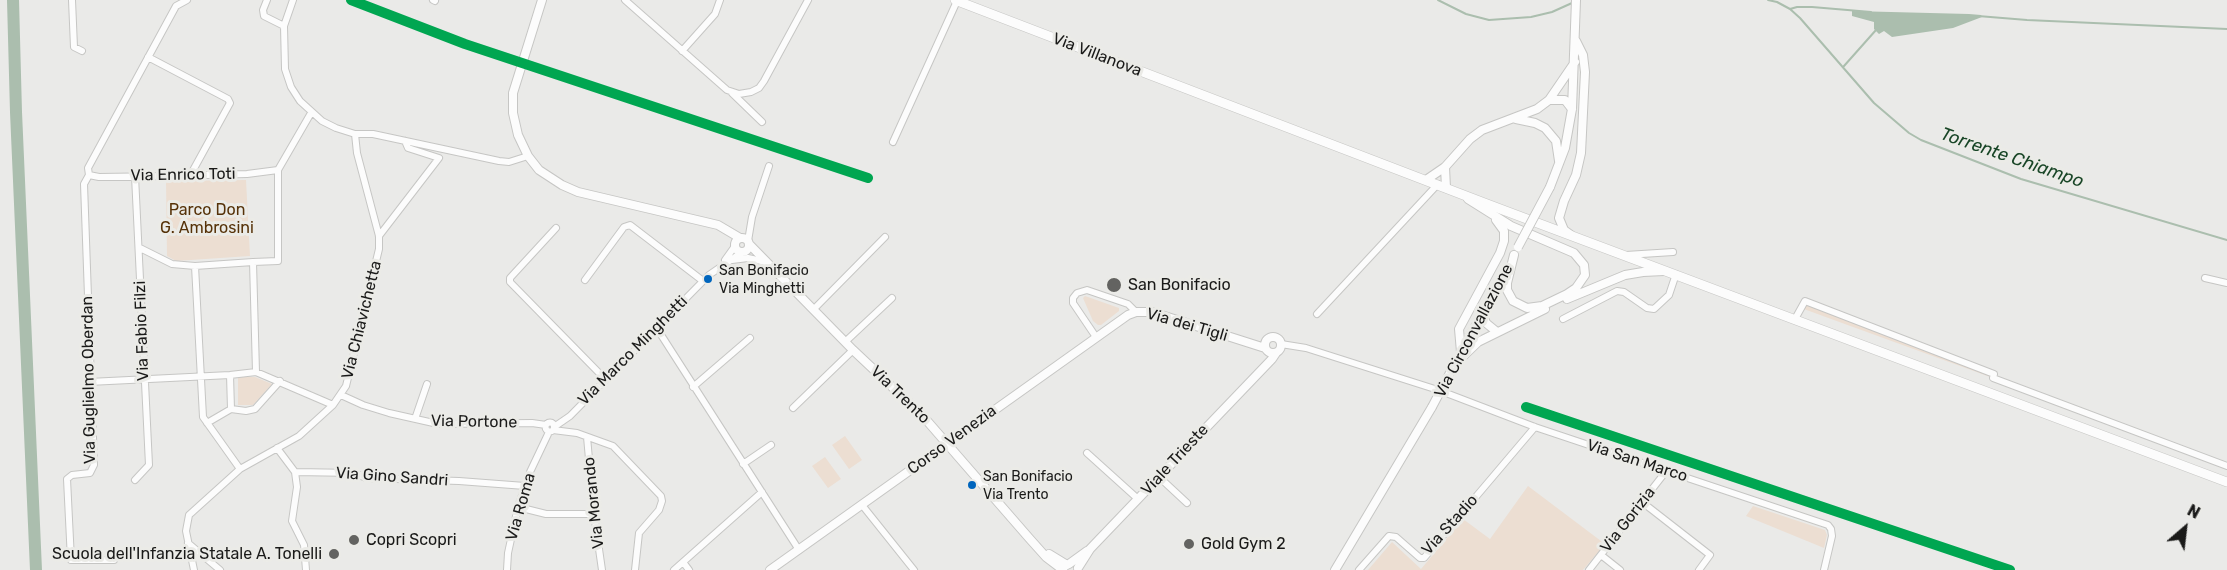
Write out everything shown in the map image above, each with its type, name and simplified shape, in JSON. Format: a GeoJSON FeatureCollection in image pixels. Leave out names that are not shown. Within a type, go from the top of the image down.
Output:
{"type":"FeatureCollection","features":[{"type":"Feature","properties":{"kind":"main road","name":"Via Villanova"},"geometry":{"type":"LineString","coordinates":[[956,0],[2227,482]]}},
{"type":"Feature","properties":{"kind":"street"},"geometry":{"type":"LineString","coordinates":[[72,0],[74,47],[82,51]]}},
{"type":"Feature","properties":{"kind":"street"},"geometry":{"type":"LineString","coordinates":[[178,2],[187,0]]}},
{"type":"Feature","properties":{"kind":"street"},"geometry":{"type":"LineString","coordinates":[[267,0],[263,9],[264,16],[284,26]]}},
{"type":"Feature","properties":{"kind":"street"},"geometry":{"type":"LineString","coordinates":[[293,0],[284,26],[285,69],[291,87],[311,113],[336,128],[355,134],[373,134],[509,162],[528,156],[518,135],[513,113],[513,93],[542,0]]}},
{"type":"Feature","properties":{"kind":"street"},"geometry":{"type":"LineString","coordinates":[[625,0],[732,92],[762,122]]}},
{"type":"Feature","properties":{"kind":"street"},"geometry":{"type":"LineString","coordinates":[[682,51],[715,14],[720,0]]}},
{"type":"Feature","properties":{"kind":"street"},"geometry":{"type":"LineString","coordinates":[[732,92],[745,93],[759,88],[808,0]]}},
{"type":"Feature","properties":{"kind":"street"},"geometry":{"type":"LineString","coordinates":[[893,142],[912,104],[956,0]]}},
{"type":"Feature","properties":{"kind":"street"},"geometry":{"type":"LineString","coordinates":[[1572,235],[1564,230],[1560,218],[1564,201],[1576,175],[1581,153],[1585,72],[1583,55],[1576,41],[1576,0]]}},
{"type":"Feature","properties":{"kind":"street","name":"Via Guglielmo Oberdan"},"geometry":{"type":"LineString","coordinates":[[114,560],[71,560],[67,479],[72,475],[90,473],[94,465],[89,382],[84,184],[88,168],[178,2]]}},
{"type":"Feature","properties":{"kind":"street","name":"Via Circonvallazione"},"geometry":{"type":"LineString","coordinates":[[1335,570],[1432,407],[1550,186],[1559,164],[1572,109],[1576,41]]}},
{"type":"Feature","properties":{"kind":"street"},"geometry":{"type":"LineString","coordinates":[[148,57],[228,99],[230,103],[190,174]]}},
{"type":"Feature","properties":{"kind":"street"},"geometry":{"type":"LineString","coordinates":[[1426,180],[1445,167],[1470,139],[1482,130],[1495,123],[1513,119],[1537,109],[1550,100],[1575,62]]}},
{"type":"Feature","properties":{"kind":"street"},"geometry":{"type":"LineString","coordinates":[[1550,100],[1565,100],[1572,109]]}},
{"type":"Feature","properties":{"kind":"street"},"geometry":{"type":"LineString","coordinates":[[140,248],[172,264],[195,266],[278,261],[278,170],[311,113]]}},
{"type":"Feature","properties":{"kind":"street"},"geometry":{"type":"LineString","coordinates":[[1513,119],[1535,123],[1545,128],[1556,141],[1559,164]]}},
{"type":"Feature","properties":{"kind":"street","name":"Via Chiavichetta"},"geometry":{"type":"LineString","coordinates":[[194,570],[186,524],[189,515],[240,469],[259,456],[299,436],[333,405],[341,394],[350,372],[380,249],[379,236],[357,153],[355,134]]}},
{"type":"Feature","properties":{"kind":"street"},"geometry":{"type":"LineString","coordinates":[[379,236],[439,158],[408,148],[405,141]]}},
{"type":"Feature","properties":{"kind":"street","name":"Via Trento"},"geometry":{"type":"LineString","coordinates":[[528,156],[539,170],[551,179],[578,192],[718,225],[766,262],[853,350],[922,415],[1046,557],[1073,567]]}},
{"type":"Feature","properties":{"kind":"street","name":"Via Marco Minghetti"},"geometry":{"type":"LineString","coordinates":[[570,416],[656,327],[742,244],[769,166]]}},
{"type":"Feature","properties":{"kind":"street"},"geometry":{"type":"LineString","coordinates":[[1317,314],[1442,186],[1445,167]]}},
{"type":"Feature","properties":{"kind":"street","name":"Via Enrico Toti"},"geometry":{"type":"LineString","coordinates":[[88,175],[135,177],[247,174],[278,170]]}},
{"type":"Feature","properties":{"kind":"street","name":"Via Fabio Filzi"},"geometry":{"type":"LineString","coordinates":[[135,177],[149,465],[135,480]]}},
{"type":"Feature","properties":{"kind":"street"},"geometry":{"type":"LineString","coordinates":[[1458,192],[1511,226],[1574,253],[1584,265],[1585,275],[1576,288],[1567,294],[1542,306],[1527,308],[1513,301],[1507,290],[1516,251]]}},
{"type":"Feature","properties":{"kind":"street"},"geometry":{"type":"LineString","coordinates":[[1461,352],[1459,328],[1500,253],[1504,241],[1505,235],[1501,226],[1487,211]]}},
{"type":"Feature","properties":{"kind":"street"},"geometry":{"type":"LineString","coordinates":[[585,280],[624,227],[630,225],[703,281]]}},
{"type":"Feature","properties":{"kind":"street"},"geometry":{"type":"LineString","coordinates":[[556,228],[510,278],[510,282],[605,379]]}},
{"type":"Feature","properties":{"kind":"street"},"geometry":{"type":"LineString","coordinates":[[813,310],[885,237]]}},
{"type":"Feature","properties":{"kind":"street"},"geometry":{"type":"LineString","coordinates":[[1625,255],[1673,252]]}},
{"type":"Feature","properties":{"kind":"street"},"geometry":{"type":"LineString","coordinates":[[723,263],[748,258],[766,262]]}},
{"type":"Feature","properties":{"kind":"street"},"geometry":{"type":"LineString","coordinates":[[253,262],[256,372]]}},
{"type":"Feature","properties":{"kind":"street"},"geometry":{"type":"LineString","coordinates":[[195,266],[203,417],[240,469]]}},
{"type":"Feature","properties":{"kind":"street"},"geometry":{"type":"LineString","coordinates":[[1453,367],[1472,346],[1572,297],[1625,275],[1643,272],[1672,273],[1669,295],[1654,309],[1644,306],[1624,292],[1617,291],[1563,319]]}},
{"type":"Feature","properties":{"kind":"street"},"geometry":{"type":"LineString","coordinates":[[2205,278],[2227,283]]}},
{"type":"Feature","properties":{"kind":"street"},"geometry":{"type":"LineString","coordinates":[[1096,337],[1073,303],[1073,298],[1077,293],[1087,290],[1128,304],[1136,312]]}},
{"type":"Feature","properties":{"kind":"street"},"geometry":{"type":"LineString","coordinates":[[845,342],[892,298]]}},
{"type":"Feature","properties":{"kind":"street"},"geometry":{"type":"LineString","coordinates":[[1795,319],[1805,301],[1994,374],[1988,392]]}},
{"type":"Feature","properties":{"kind":"street","name":"Corso Venezia"},"geometry":{"type":"LineString","coordinates":[[770,570],[1119,320],[1136,312]]}},
{"type":"Feature","properties":{"kind":"street","name":"Via dei Tigli"},"geometry":{"type":"LineString","coordinates":[[1136,312],[1152,312],[1265,349],[1270,353],[1276,353]]}},
{"type":"Feature","properties":{"kind":"street"},"geometry":{"type":"LineString","coordinates":[[1483,315],[1486,323],[1497,332]]}},
{"type":"Feature","properties":{"kind":"street"},"geometry":{"type":"LineString","coordinates":[[656,327],[799,550]]}},
{"type":"Feature","properties":{"kind":"street"},"geometry":{"type":"LineString","coordinates":[[693,387],[750,338]]}},
{"type":"Feature","properties":{"kind":"street","name":"Via dei Tigli"},"geometry":{"type":"LineString","coordinates":[[1239,340],[1275,338],[1281,344]]}},
{"type":"Feature","properties":{"kind":"street"},"geometry":{"type":"LineString","coordinates":[[1265,349],[1268,339]]}},
{"type":"Feature","properties":{"kind":"street"},"geometry":{"type":"LineString","coordinates":[[1276,353],[1281,344],[1306,348],[1438,390]]}},
{"type":"Feature","properties":{"kind":"street","name":"Viale Trieste"},"geometry":{"type":"LineString","coordinates":[[1260,371],[1265,349]]}},
{"type":"Feature","properties":{"kind":"street"},"geometry":{"type":"LineString","coordinates":[[793,408],[853,350]]}},
{"type":"Feature","properties":{"kind":"street","name":"Viale Trieste"},"geometry":{"type":"LineString","coordinates":[[1073,567],[1276,353]]}},
{"type":"Feature","properties":{"kind":"street"},"geometry":{"type":"LineString","coordinates":[[89,382],[256,372],[333,405]]}},
{"type":"Feature","properties":{"kind":"street"},"geometry":{"type":"LineString","coordinates":[[230,375],[231,409]]}},
{"type":"Feature","properties":{"kind":"street"},"geometry":{"type":"LineString","coordinates":[[1993,378],[2227,466]]}},
{"type":"Feature","properties":{"kind":"street"},"geometry":{"type":"LineString","coordinates":[[207,423],[231,409],[246,411],[255,409],[280,381]]}},
{"type":"Feature","properties":{"kind":"street","name":"Via Portone"},"geometry":{"type":"LineString","coordinates":[[415,419],[427,384]]}},
{"type":"Feature","properties":{"kind":"street","name":"Via San Marco"},"geometry":{"type":"LineString","coordinates":[[1446,393],[1535,427],[1828,525],[1832,536],[1824,570]]}},
{"type":"Feature","properties":{"kind":"street","name":"Via Portone"},"geometry":{"type":"LineString","coordinates":[[341,394],[363,405],[415,419],[438,423],[532,423],[577,433],[613,446],[661,496],[662,501],[659,510],[639,532],[635,570]]}},
{"type":"Feature","properties":{"kind":"street"},"geometry":{"type":"LineString","coordinates":[[549,428],[570,416]]}},
{"type":"Feature","properties":{"kind":"street"},"geometry":{"type":"LineString","coordinates":[[549,428],[570,416]]}},
{"type":"Feature","properties":{"kind":"street"},"geometry":{"type":"LineString","coordinates":[[563,420],[577,433]]}},
{"type":"Feature","properties":{"kind":"street","name":"Via Stadio"},"geometry":{"type":"LineString","coordinates":[[1359,570],[1389,536],[1396,537],[1420,558],[1425,558],[1535,427]]}},
{"type":"Feature","properties":{"kind":"street","name":"Via Roma"},"geometry":{"type":"LineString","coordinates":[[507,570],[508,552],[518,507],[549,428]]}},
{"type":"Feature","properties":{"kind":"street","name":"Via Morando"},"geometry":{"type":"LineString","coordinates":[[587,436],[602,570]]}},
{"type":"Feature","properties":{"kind":"street"},"geometry":{"type":"LineString","coordinates":[[743,464],[771,445]]}},
{"type":"Feature","properties":{"kind":"street"},"geometry":{"type":"LineString","coordinates":[[277,448],[295,472],[297,487],[292,521],[304,545],[306,570]]}},
{"type":"Feature","properties":{"kind":"street"},"geometry":{"type":"LineString","coordinates":[[1087,453],[1138,499]]}},
{"type":"Feature","properties":{"kind":"street","name":"Via Gorizia"},"geometry":{"type":"LineString","coordinates":[[1589,570],[1667,470]]}},
{"type":"Feature","properties":{"kind":"street","name":"Via Gino Sandri"},"geometry":{"type":"LineString","coordinates":[[295,472],[355,473],[366,478],[525,486]]}},
{"type":"Feature","properties":{"kind":"street"},"geometry":{"type":"LineString","coordinates":[[1159,477],[1187,503]]}},
{"type":"Feature","properties":{"kind":"street"},"geometry":{"type":"LineString","coordinates":[[674,570],[762,492]]}},
{"type":"Feature","properties":{"kind":"street"},"geometry":{"type":"LineString","coordinates":[[1642,502],[1710,555],[1699,570]]}},
{"type":"Feature","properties":{"kind":"street"},"geometry":{"type":"LineString","coordinates":[[862,505],[914,570]]}},
{"type":"Feature","properties":{"kind":"street"},"geometry":{"type":"LineString","coordinates":[[518,507],[546,514],[594,514]]}},
{"type":"Feature","properties":{"kind":"street"},"geometry":{"type":"LineString","coordinates":[[188,542],[220,570]]}},
{"type":"Feature","properties":{"kind":"street","name":"Via Trento"},"geometry":{"type":"LineString","coordinates":[[1040,549],[1073,567]]}},
{"type":"Feature","properties":{"kind":"street"},"geometry":{"type":"LineString","coordinates":[[1600,555],[1620,570]]}},
{"type":"Feature","properties":{"kind":"street"},"geometry":{"type":"LineString","coordinates":[[1046,557],[1053,570]]}},
{"type":"Feature","properties":{"kind":"street"},"geometry":{"type":"LineString","coordinates":[[683,562],[689,570]]}},
{"type":"Feature","properties":{"kind":"street"},"geometry":{"type":"LineString","coordinates":[[1073,567],[1089,570]]}},
{"type":"Feature","properties":{"kind":"green space","name":"Parco Don G. Ambrosini"},"geometry":{"type":"Polygon","coordinates":[[[246,180],[250,256],[176,261],[167,256],[166,181],[246,180]]]}},
{"type":"Feature","properties":{"kind":"green space"},"geometry":{"type":"Polygon","coordinates":[[[1085,296],[1119,308],[1119,311],[1098,325],[1093,321],[1083,298],[1085,296]]]}},
{"type":"Feature","properties":{"kind":"green space"},"geometry":{"type":"Polygon","coordinates":[[[1805,301],[1994,374],[1993,378],[1801,308],[1805,301]]]}},
{"type":"Feature","properties":{"kind":"green space"},"geometry":{"type":"Polygon","coordinates":[[[238,377],[255,377],[272,384],[253,405],[238,405],[238,377]]]}},
{"type":"Feature","properties":{"kind":"green space"},"geometry":{"type":"Polygon","coordinates":[[[845,436],[862,460],[849,469],[832,445],[845,436]]]}},
{"type":"Feature","properties":{"kind":"green space"},"geometry":{"type":"Polygon","coordinates":[[[825,457],[841,479],[828,488],[812,466],[825,457]]]}},
{"type":"Feature","properties":{"kind":"green space"},"geometry":{"type":"Polygon","coordinates":[[[1528,486],[1605,544],[1583,570],[1368,570],[1392,542],[1421,569],[1463,519],[1490,539],[1528,486]]]}},
{"type":"Feature","properties":{"kind":"green space"},"geometry":{"type":"Polygon","coordinates":[[[1753,506],[1825,530],[1827,535],[1824,548],[1746,516],[1753,506]]]}},
{"type":"Feature","properties":{"kind":"shaded area"},"geometry":{"type":"Polygon","coordinates":[[[1852,11],[1969,14],[1982,17],[1953,28],[1892,37],[1884,31],[1879,34],[1874,29],[1874,22],[1852,16],[1852,11]]]}},
{"type":"Feature","properties":{"kind":"waterway"},"geometry":{"type":"LineString","coordinates":[[13,0],[36,570]]}},
{"type":"Feature","properties":{"kind":"waterway"},"geometry":{"type":"LineString","coordinates":[[1438,0],[1466,14],[1489,20],[1531,17],[1552,12],[1572,3]]}},
{"type":"Feature","properties":{"kind":"waterway","name":"Torrente Chiampo"},"geometry":{"type":"LineString","coordinates":[[1768,0],[1790,9],[1800,18],[1874,103],[1909,133],[1921,140],[2021,179],[2227,240]]}},
{"type":"Feature","properties":{"kind":"waterway"},"geometry":{"type":"LineString","coordinates":[[1790,9],[1812,7],[1871,12]]}},
{"type":"Feature","properties":{"kind":"waterway"},"geometry":{"type":"LineString","coordinates":[[1978,16],[2227,29]]}},
{"type":"Feature","properties":{"kind":"waterway"},"geometry":{"type":"LineString","coordinates":[[1844,66],[1876,30]]}},
{"type":"Feature","properties":{"kind":"transit line"},"geometry":{"type":"LineString","coordinates":[[351,0],[465,44],[868,178]]}},
{"type":"Feature","properties":{"kind":"transit line"},"geometry":{"type":"LineString","coordinates":[[1526,407],[2010,570]]}},
{"type":"Feature","properties":{"kind":"place","name":"San Bonifacio Via Minghetti"},"geometry":{"type":"Point","coordinates":[708,279]}},
{"type":"Feature","properties":{"kind":"place","name":"San Bonifacio"},"geometry":{"type":"Point","coordinates":[1114,285]}},
{"type":"Feature","properties":{"kind":"place","name":"San Bonifacio Via Trento"},"geometry":{"type":"Point","coordinates":[972,485]}},
{"type":"Feature","properties":{"kind":"place","name":"Copri Scopri"},"geometry":{"type":"Point","coordinates":[354,540]}},
{"type":"Feature","properties":{"kind":"place","name":"Gold Gym 2"},"geometry":{"type":"Point","coordinates":[1189,544]}},
{"type":"Feature","properties":{"kind":"place","name":"Scuola dell'Infanzia Statale A. Tonelli"},"geometry":{"type":"Point","coordinates":[334,554]}}]}
